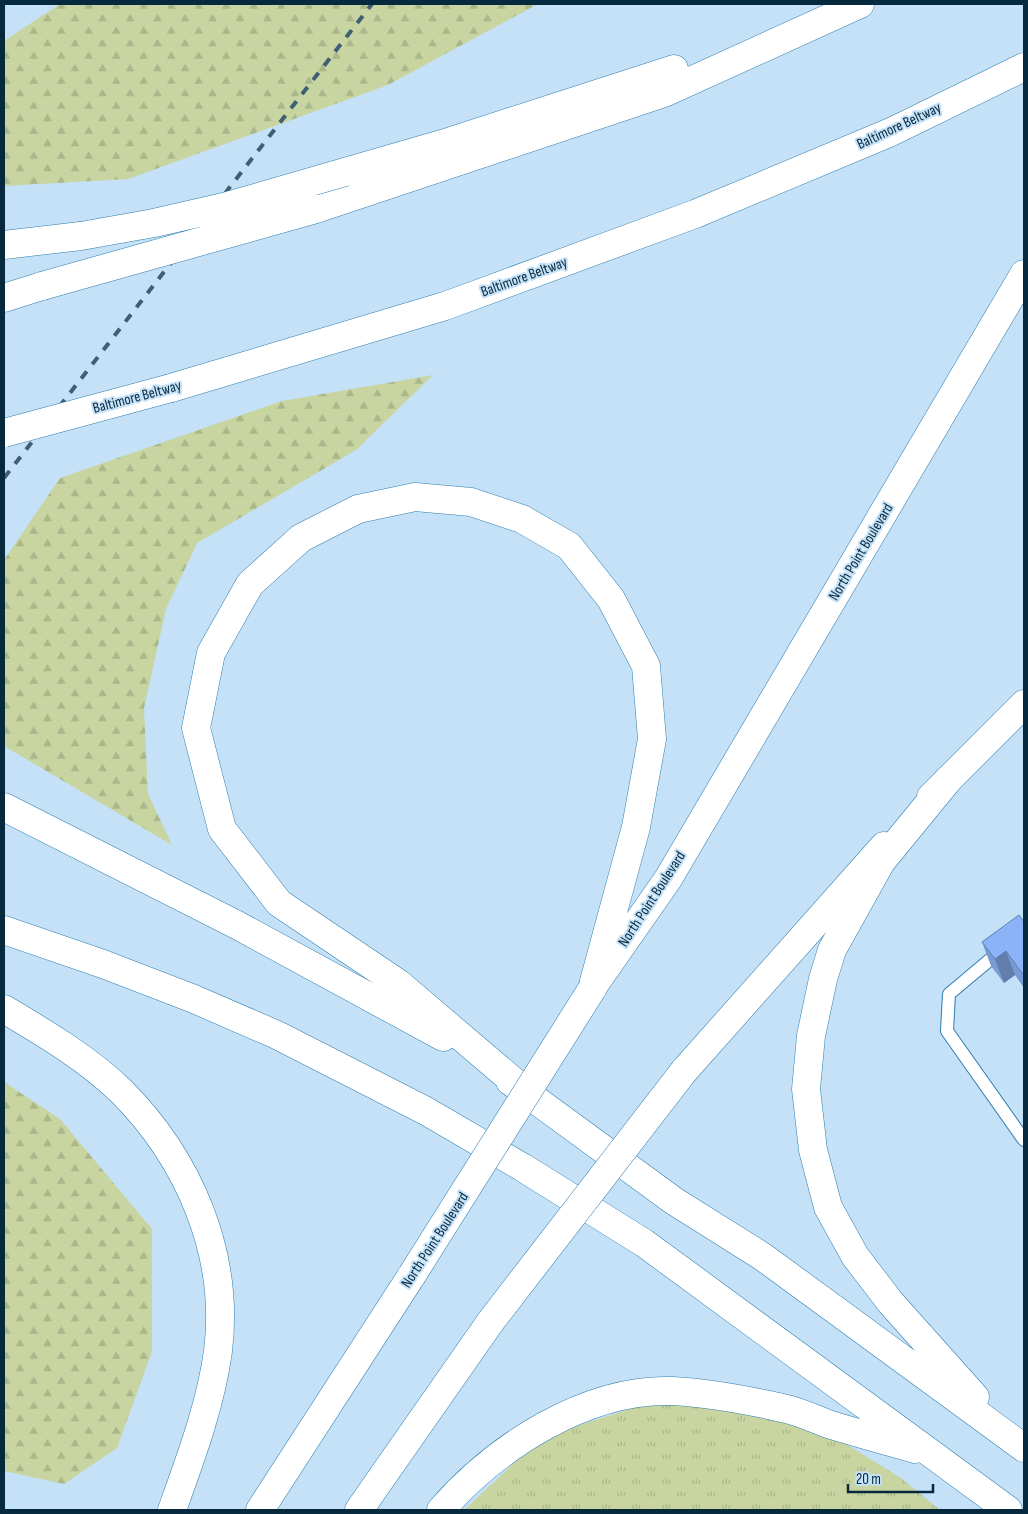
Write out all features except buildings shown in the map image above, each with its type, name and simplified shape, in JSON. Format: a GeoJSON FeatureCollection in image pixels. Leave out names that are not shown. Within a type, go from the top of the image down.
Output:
{"type":"FeatureCollection","features":[{"type":"Feature","properties":{"kind":"main road"},"geometry":{"type":"LineString","coordinates":[[4,244],[81,236],[154,223],[224,207],[442,144],[641,80],[857,5]]}},
{"type":"Feature","properties":{"kind":"main road"},"geometry":{"type":"LineString","coordinates":[[4,298],[316,209],[664,93],[857,5]]}},
{"type":"Feature","properties":{"kind":"main road","name":"Baltimore Beltway"},"geometry":{"type":"LineString","coordinates":[[4,433],[171,388],[445,306],[695,214],[891,132],[1024,67]]}},
{"type":"Feature","properties":{"kind":"main road","name":"North Point Boulevard"},"geometry":{"type":"LineString","coordinates":[[260,1510],[412,1276],[592,989],[668,879],[1024,274]]}},
{"type":"Feature","properties":{"kind":"main road"},"geometry":{"type":"LineString","coordinates":[[526,1092],[398,983],[279,903],[222,829],[196,728],[211,652],[250,584],[300,538],[358,509],[416,497],[471,502],[522,519],[569,546],[611,599],[646,666],[652,739],[636,826],[592,989]]}},
{"type":"Feature","properties":{"kind":"main road"},"geometry":{"type":"LineString","coordinates":[[359,1510],[491,1321],[684,1071],[864,868],[1024,704]]}},
{"type":"Feature","properties":{"kind":"main road"},"geometry":{"type":"LineString","coordinates":[[948,780],[881,862],[832,950],[822,979],[811,1036],[806,1089],[812,1150],[828,1207],[855,1256],[891,1303],[1017,1442]]}},
{"type":"Feature","properties":{"kind":"main road"},"geometry":{"type":"LineString","coordinates":[[4,807],[237,925],[440,1035],[526,1092],[674,1201],[763,1257],[1017,1442]]}},
{"type":"Feature","properties":{"kind":"main road"},"geometry":{"type":"LineString","coordinates":[[4,930],[102,964],[203,1003],[278,1035],[426,1111],[522,1167],[644,1243],[936,1455],[1008,1510]]}},
{"type":"Feature","properties":{"kind":"main road"},"geometry":{"type":"LineString","coordinates":[[4,1009],[76,1054],[120,1091],[160,1136],[188,1181],[205,1224],[214,1262],[219,1310],[218,1351],[190,1458],[172,1510]]}},
{"type":"Feature","properties":{"kind":"main road"},"geometry":{"type":"LineString","coordinates":[[441,1510],[481,1470],[537,1430],[566,1414],[598,1403],[635,1395],[679,1392],[784,1408],[936,1455]]}},
{"type":"Feature","properties":{"kind":"lane"},"geometry":{"type":"LineString","coordinates":[[1024,931],[949,994],[947,1030],[1024,1140]]}},
{"type":"Feature","properties":{"kind":"green space"},"geometry":{"type":"Polygon","coordinates":[[[60,4],[538,4],[388,85],[128,179],[4,186],[4,41],[60,4]]]}},
{"type":"Feature","properties":{"kind":"green space"},"geometry":{"type":"Polygon","coordinates":[[[433,375],[356,450],[197,543],[166,609],[144,708],[148,794],[172,845],[4,746],[4,560],[60,478],[282,401],[433,375]]]}},
{"type":"Feature","properties":{"kind":"green space"},"geometry":{"type":"Polygon","coordinates":[[[4,1082],[60,1119],[152,1229],[152,1351],[117,1448],[64,1484],[4,1471],[4,1082]]]}},
{"type":"Feature","properties":{"kind":"green space"},"geometry":{"type":"Polygon","coordinates":[[[706,1399],[807,1420],[901,1478],[940,1510],[464,1510],[515,1462],[558,1432],[646,1404],[706,1399]]]}},
{"type":"Feature","properties":{"kind":"railway"},"geometry":{"type":"LineString","coordinates":[[4,478],[372,4]]}}]}
